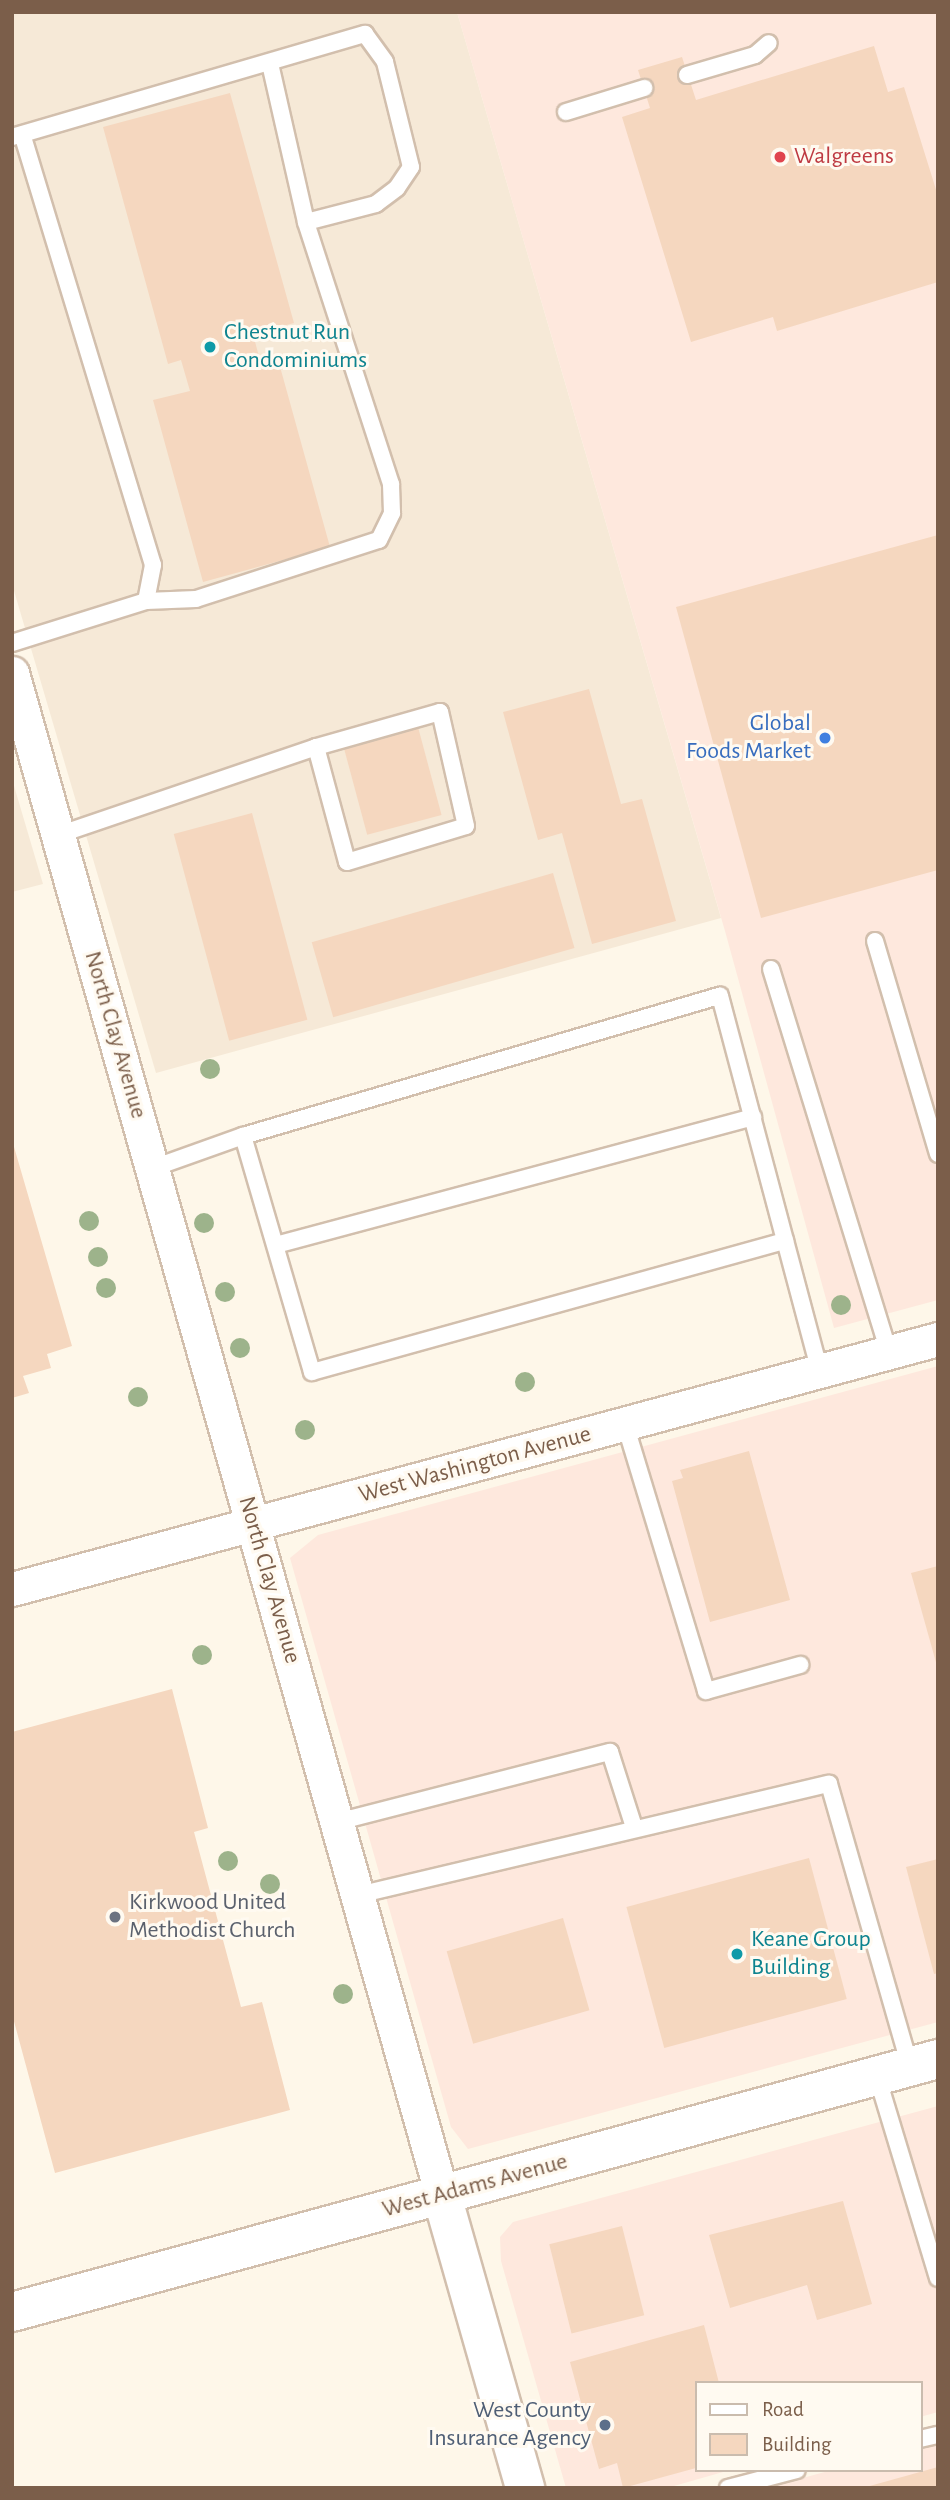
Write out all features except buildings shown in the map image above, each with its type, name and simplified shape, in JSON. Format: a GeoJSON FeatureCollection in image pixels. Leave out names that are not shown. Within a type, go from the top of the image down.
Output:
{"type":"FeatureCollection","features":[{"type":"Feature","properties":{"kind":"main road","name":"West Adams Avenue"},"geometry":{"type":"LineString","coordinates":[[12,2312],[908,2067]]}},
{"type":"Feature","properties":{"kind":"main road","name":"North Clay Avenue"},"geometry":{"type":"LineString","coordinates":[[442,2196],[526,2488]]}},
{"type":"Feature","properties":{"kind":"street","name":"North Clay Avenue"},"geometry":{"type":"LineString","coordinates":[[12,673],[442,2196]]}},
{"type":"Feature","properties":{"kind":"street","name":"West Washington Avenue"},"geometry":{"type":"LineString","coordinates":[[12,1589],[938,1339]]}},
{"type":"Feature","properties":{"kind":"lane"},"geometry":{"type":"LineString","coordinates":[[146,601],[153,565],[17,135],[270,64],[365,34],[385,62],[411,167],[397,188],[376,204],[306,222]]}},
{"type":"Feature","properties":{"kind":"lane"},"geometry":{"type":"LineString","coordinates":[[687,75],[755,55],[769,43]]}},
{"type":"Feature","properties":{"kind":"lane"},"geometry":{"type":"LineString","coordinates":[[12,643],[146,601],[196,599],[379,540],[392,513],[391,484],[306,222],[270,64]]}},
{"type":"Feature","properties":{"kind":"lane"},"geometry":{"type":"LineString","coordinates":[[566,112],[644,88]]}},
{"type":"Feature","properties":{"kind":"lane"},"geometry":{"type":"LineString","coordinates":[[58,835],[316,747],[440,712],[466,826],[347,862],[316,747]]}},
{"type":"Feature","properties":{"kind":"lane"},"geometry":{"type":"LineString","coordinates":[[876,941],[938,1154]]}},
{"type":"Feature","properties":{"kind":"lane"},"geometry":{"type":"LineString","coordinates":[[771,969],[888,1353]]}},
{"type":"Feature","properties":{"kind":"lane"},"geometry":{"type":"LineString","coordinates":[[153,1168],[243,1136],[720,996],[820,1371]]}},
{"type":"Feature","properties":{"kind":"lane"},"geometry":{"type":"LineString","coordinates":[[276,1245],[752,1118]]}},
{"type":"Feature","properties":{"kind":"lane"},"geometry":{"type":"LineString","coordinates":[[243,1136],[312,1372],[785,1241]]}},
{"type":"Feature","properties":{"kind":"lane"},"geometry":{"type":"LineString","coordinates":[[625,1424],[706,1691],[800,1665]]}},
{"type":"Feature","properties":{"kind":"lane"},"geometry":{"type":"LineString","coordinates":[[337,1822],[610,1752],[634,1827]]}},
{"type":"Feature","properties":{"kind":"lane"},"geometry":{"type":"LineString","coordinates":[[358,1895],[634,1827],[830,1784],[908,2067],[938,2278]]}},
{"type":"Feature","properties":{"kind":"lane"},"geometry":{"type":"LineString","coordinates":[[736,2487],[790,2472]]}},
{"type":"Feature","properties":{"kind":"shaded area"},"geometry":{"type":"Polygon","coordinates":[[[12,12],[457,12],[721,918],[156,1073],[12,584],[12,12]]]}},
{"type":"Feature","properties":{"kind":"shaded area"},"geometry":{"type":"Polygon","coordinates":[[[457,12],[938,12],[938,1300],[834,1328],[725,931],[457,12]]]}},
{"type":"Feature","properties":{"kind":"shaded area"},"geometry":{"type":"Polygon","coordinates":[[[12,779],[43,884],[12,892],[12,779]]]}},
{"type":"Feature","properties":{"kind":"shaded area"},"geometry":{"type":"Polygon","coordinates":[[[938,1366],[938,2022],[468,2149],[451,2127],[290,1558],[318,1535],[938,1366]]]}},
{"type":"Feature","properties":{"kind":"shaded area"},"geometry":{"type":"Polygon","coordinates":[[[938,2106],[938,2412],[922,2416],[922,2381],[694,2381],[694,2472],[723,2472],[667,2488],[566,2488],[501,2261],[500,2237],[513,2222],[938,2106]]]}},
{"type":"Feature","properties":{"kind":"shaded area"},"geometry":{"type":"Polygon","coordinates":[[[938,2443],[938,2488],[766,2488],[825,2472],[922,2472],[922,2447],[938,2443]]]}},
{"type":"Feature","properties":{"kind":"place","name":"Walgreens"},"geometry":{"type":"Point","coordinates":[780,157]}},
{"type":"Feature","properties":{"kind":"place","name":"Chestnut Run Condominiums"},"geometry":{"type":"Point","coordinates":[210,347]}},
{"type":"Feature","properties":{"kind":"place","name":"Global Foods Market"},"geometry":{"type":"Point","coordinates":[825,738]}},
{"type":"Feature","properties":{"kind":"place","name":"Kirkwood United Methodist Church"},"geometry":{"type":"Point","coordinates":[115,1917]}},
{"type":"Feature","properties":{"kind":"place","name":"Keane Group Building"},"geometry":{"type":"Point","coordinates":[737,1954]}},
{"type":"Feature","properties":{"kind":"place","name":"West County Insurance Agency"},"geometry":{"type":"Point","coordinates":[605,2425]}}]}
